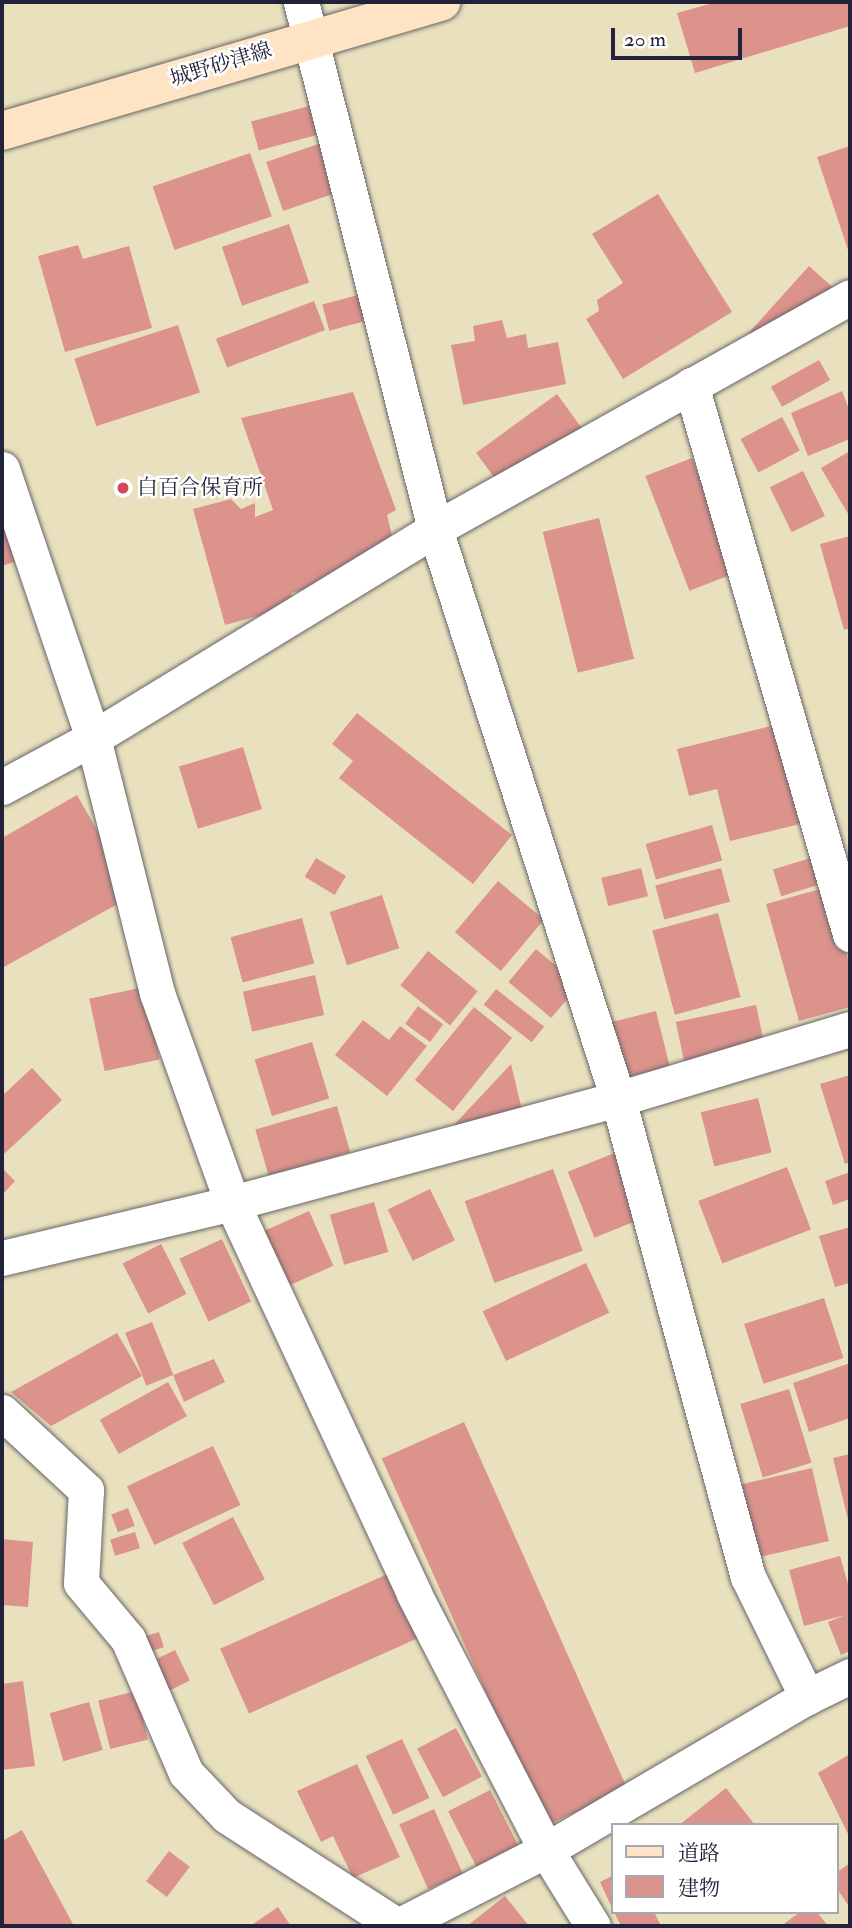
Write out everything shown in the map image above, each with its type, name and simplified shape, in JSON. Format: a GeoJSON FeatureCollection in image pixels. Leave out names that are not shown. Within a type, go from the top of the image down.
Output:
{"type":"FeatureCollection","features":[{"type":"Feature","properties":{"kind":"main road","name":"城野砂津線"},"geometry":{"type":"LineString","coordinates":[[2,131],[311,38],[441,2]]}},
{"type":"Feature","properties":{"kind":"street"},"geometry":{"type":"LineString","coordinates":[[301,2],[435,528],[618,1100],[748,1577],[807,1697]]}},
{"type":"Feature","properties":{"kind":"street"},"geometry":{"type":"LineString","coordinates":[[2,787],[93,738],[435,528],[850,296]]}},
{"type":"Feature","properties":{"kind":"street"},"geometry":{"type":"LineString","coordinates":[[691,385],[850,934]]}},
{"type":"Feature","properties":{"kind":"street"},"geometry":{"type":"LineString","coordinates":[[2,469],[93,738],[157,993],[232,1203],[414,1594],[546,1850],[593,1926]]}},
{"type":"Feature","properties":{"kind":"street"},"geometry":{"type":"LineString","coordinates":[[2,1258],[232,1203],[618,1100],[850,1029]]}},
{"type":"Feature","properties":{"kind":"street"},"geometry":{"type":"LineString","coordinates":[[2,1412],[86,1490],[81,1583],[128,1639],[186,1773],[227,1816],[398,1926],[546,1850],[807,1697],[850,1676]]}},
{"type":"Feature","properties":{"kind":"building"},"geometry":{"type":"Polygon","coordinates":[[[717,2],[850,2],[850,26],[695,73],[677,13],[717,2]]]}},
{"type":"Feature","properties":{"kind":"building"},"geometry":{"type":"Polygon","coordinates":[[[309,106],[317,135],[259,151],[251,122],[309,106]]]}},
{"type":"Feature","properties":{"kind":"building"},"geometry":{"type":"Polygon","coordinates":[[[321,143],[338,192],[283,211],[266,162],[321,143]]]}},
{"type":"Feature","properties":{"kind":"building"},"geometry":{"type":"Polygon","coordinates":[[[850,146],[850,256],[817,157],[850,146]]]}},
{"type":"Feature","properties":{"kind":"building"},"geometry":{"type":"Polygon","coordinates":[[[250,153],[272,216],[174,250],[153,187],[250,153]]]}},
{"type":"Feature","properties":{"kind":"building"},"geometry":{"type":"Polygon","coordinates":[[[658,194],[732,312],[623,379],[586,319],[599,311],[597,300],[623,283],[592,234],[658,194]]]}},
{"type":"Feature","properties":{"kind":"building"},"geometry":{"type":"Polygon","coordinates":[[[289,224],[309,283],[242,306],[222,247],[289,224]]]}},
{"type":"Feature","properties":{"kind":"building"},"geometry":{"type":"Polygon","coordinates":[[[78,245],[83,259],[129,246],[152,328],[65,352],[38,256],[78,245]]]}},
{"type":"Feature","properties":{"kind":"building"},"geometry":{"type":"Polygon","coordinates":[[[809,266],[832,287],[772,354],[749,333],[809,266]]]}},
{"type":"Feature","properties":{"kind":"building"},"geometry":{"type":"Polygon","coordinates":[[[388,287],[395,313],[329,331],[322,305],[388,287]]]}},
{"type":"Feature","properties":{"kind":"building"},"geometry":{"type":"Polygon","coordinates":[[[314,301],[325,330],[227,368],[216,339],[314,301]]]}},
{"type":"Feature","properties":{"kind":"building"},"geometry":{"type":"Polygon","coordinates":[[[502,320],[507,338],[526,334],[528,348],[558,342],[566,384],[463,405],[451,345],[475,341],[473,326],[502,320]]]}},
{"type":"Feature","properties":{"kind":"building"},"geometry":{"type":"Polygon","coordinates":[[[178,325],[200,393],[96,426],[74,359],[178,325]]]}},
{"type":"Feature","properties":{"kind":"building"},"geometry":{"type":"Polygon","coordinates":[[[819,360],[830,380],[782,407],[771,387],[819,360]]]}},
{"type":"Feature","properties":{"kind":"building"},"geometry":{"type":"Polygon","coordinates":[[[842,391],[850,412],[850,439],[808,456],[791,413],[842,391]]]}},
{"type":"Feature","properties":{"kind":"building"},"geometry":{"type":"Polygon","coordinates":[[[353,392],[396,510],[387,515],[401,573],[314,603],[308,589],[291,593],[295,606],[225,625],[193,509],[231,499],[241,509],[255,503],[255,517],[273,510],[241,418],[353,392]]]}},
{"type":"Feature","properties":{"kind":"building"},"geometry":{"type":"Polygon","coordinates":[[[557,394],[582,428],[501,487],[476,453],[557,394]]]}},
{"type":"Feature","properties":{"kind":"building"},"geometry":{"type":"Polygon","coordinates":[[[782,417],[800,451],[758,473],[741,439],[782,417]]]}},
{"type":"Feature","properties":{"kind":"building"},"geometry":{"type":"Polygon","coordinates":[[[850,451],[850,517],[821,468],[850,451]]]}},
{"type":"Feature","properties":{"kind":"building"},"geometry":{"type":"Polygon","coordinates":[[[692,458],[736,573],[689,591],[645,476],[692,458]]]}},
{"type":"Feature","properties":{"kind":"building"},"geometry":{"type":"Polygon","coordinates":[[[803,471],[825,516],[792,532],[770,487],[803,471]]]}},
{"type":"Feature","properties":{"kind":"building"},"geometry":{"type":"Polygon","coordinates":[[[2,483],[26,558],[2,566],[2,483]]]}},
{"type":"Feature","properties":{"kind":"building"},"geometry":{"type":"Polygon","coordinates":[[[599,518],[634,659],[578,673],[543,532],[599,518]]]}},
{"type":"Feature","properties":{"kind":"building"},"geometry":{"type":"Polygon","coordinates":[[[850,536],[850,628],[844,630],[820,544],[850,536]]]}},
{"type":"Feature","properties":{"kind":"building"},"geometry":{"type":"Polygon","coordinates":[[[357,713],[512,835],[473,884],[339,778],[353,761],[332,744],[357,713]]]}},
{"type":"Feature","properties":{"kind":"building"},"geometry":{"type":"Polygon","coordinates":[[[775,725],[800,824],[730,841],[717,789],[689,796],[677,749],[775,725]]]}},
{"type":"Feature","properties":{"kind":"building"},"geometry":{"type":"Polygon","coordinates":[[[243,747],[262,809],[198,829],[179,767],[243,747]]]}},
{"type":"Feature","properties":{"kind":"building"},"geometry":{"type":"Polygon","coordinates":[[[77,795],[134,895],[2,968],[2,838],[77,795]]]}},
{"type":"Feature","properties":{"kind":"building"},"geometry":{"type":"Polygon","coordinates":[[[712,825],[722,861],[656,880],[646,844],[712,825]]]}},
{"type":"Feature","properties":{"kind":"building"},"geometry":{"type":"Polygon","coordinates":[[[817,856],[825,883],[781,896],[773,869],[817,856]]]}},
{"type":"Feature","properties":{"kind":"building"},"geometry":{"type":"Polygon","coordinates":[[[316,858],[346,876],[335,895],[305,877],[316,858]]]}},
{"type":"Feature","properties":{"kind":"building"},"geometry":{"type":"Polygon","coordinates":[[[641,868],[648,896],[608,906],[601,878],[641,868]]]}},
{"type":"Feature","properties":{"kind":"building"},"geometry":{"type":"Polygon","coordinates":[[[721,868],[730,902],[664,919],[655,886],[721,868]]]}},
{"type":"Feature","properties":{"kind":"building"},"geometry":{"type":"Polygon","coordinates":[[[498,881],[544,920],[501,971],[455,932],[498,881]]]}},
{"type":"Feature","properties":{"kind":"building"},"geometry":{"type":"Polygon","coordinates":[[[828,887],[850,966],[850,1007],[799,1021],[766,904],[828,887]]]}},
{"type":"Feature","properties":{"kind":"building"},"geometry":{"type":"Polygon","coordinates":[[[382,895],[399,948],[347,965],[330,912],[382,895]]]}},
{"type":"Feature","properties":{"kind":"building"},"geometry":{"type":"Polygon","coordinates":[[[718,913],[741,997],[675,1015],[652,931],[718,913]]]}},
{"type":"Feature","properties":{"kind":"building"},"geometry":{"type":"Polygon","coordinates":[[[302,918],[314,963],[243,983],[231,937],[302,918]]]}},
{"type":"Feature","properties":{"kind":"building"},"geometry":{"type":"Polygon","coordinates":[[[536,949],[579,985],[551,1018],[508,982],[536,949]]]}},
{"type":"Feature","properties":{"kind":"building"},"geometry":{"type":"Polygon","coordinates":[[[428,951],[478,991],[450,1025],[400,985],[428,951]]]}},
{"type":"Feature","properties":{"kind":"building"},"geometry":{"type":"Polygon","coordinates":[[[315,975],[324,1015],[252,1032],[243,992],[315,975]]]}},
{"type":"Feature","properties":{"kind":"building"},"geometry":{"type":"Polygon","coordinates":[[[144,987],[159,1059],[105,1071],[89,999],[144,987]]]}},
{"type":"Feature","properties":{"kind":"building"},"geometry":{"type":"Polygon","coordinates":[[[496,989],[544,1027],[532,1042],[484,1005],[496,989]]]}},
{"type":"Feature","properties":{"kind":"building"},"geometry":{"type":"Polygon","coordinates":[[[756,1005],[765,1048],[685,1065],[676,1022],[756,1005]]]}},
{"type":"Feature","properties":{"kind":"building"},"geometry":{"type":"Polygon","coordinates":[[[418,1006],[443,1024],[430,1042],[405,1024],[418,1006]]]}},
{"type":"Feature","properties":{"kind":"building"},"geometry":{"type":"Polygon","coordinates":[[[474,1007],[512,1038],[453,1111],[415,1080],[474,1007]]]}},
{"type":"Feature","properties":{"kind":"building"},"geometry":{"type":"Polygon","coordinates":[[[656,1011],[670,1066],[624,1078],[610,1022],[656,1011]]]}},
{"type":"Feature","properties":{"kind":"building"},"geometry":{"type":"Polygon","coordinates":[[[363,1020],[389,1040],[400,1026],[427,1046],[387,1096],[335,1055],[363,1020]]]}},
{"type":"Feature","properties":{"kind":"building"},"geometry":{"type":"Polygon","coordinates":[[[312,1042],[329,1098],[272,1116],[255,1060],[312,1042]]]}},
{"type":"Feature","properties":{"kind":"building"},"geometry":{"type":"Polygon","coordinates":[[[511,1064],[522,1110],[452,1127],[511,1064]]]}},
{"type":"Feature","properties":{"kind":"building"},"geometry":{"type":"Polygon","coordinates":[[[32,1068],[62,1100],[4,1154],[2,1096],[32,1068]]]}},
{"type":"Feature","properties":{"kind":"building"},"geometry":{"type":"Polygon","coordinates":[[[850,1075],[850,1162],[845,1164],[820,1084],[850,1075]]]}},
{"type":"Feature","properties":{"kind":"building"},"geometry":{"type":"Polygon","coordinates":[[[758,1098],[772,1152],[714,1167],[701,1112],[758,1098]]]}},
{"type":"Feature","properties":{"kind":"building"},"geometry":{"type":"Polygon","coordinates":[[[337,1106],[350,1152],[269,1176],[255,1129],[337,1106]]]}},
{"type":"Feature","properties":{"kind":"building"},"geometry":{"type":"Polygon","coordinates":[[[617,1152],[644,1218],[594,1238],[568,1172],[617,1152]]]}},
{"type":"Feature","properties":{"kind":"building"},"geometry":{"type":"Polygon","coordinates":[[[787,1167],[811,1230],[722,1264],[698,1201],[787,1167]]]}},
{"type":"Feature","properties":{"kind":"building"},"geometry":{"type":"Polygon","coordinates":[[[2,1168],[15,1181],[2,1195],[2,1168]]]}},
{"type":"Feature","properties":{"kind":"building"},"geometry":{"type":"Polygon","coordinates":[[[553,1169],[583,1251],[494,1283],[465,1201],[553,1169]]]}},
{"type":"Feature","properties":{"kind":"building"},"geometry":{"type":"Polygon","coordinates":[[[850,1172],[850,1199],[833,1205],[825,1181],[850,1172]]]}},
{"type":"Feature","properties":{"kind":"building"},"geometry":{"type":"Polygon","coordinates":[[[430,1189],[455,1240],[413,1261],[388,1210],[430,1189]]]}},
{"type":"Feature","properties":{"kind":"building"},"geometry":{"type":"Polygon","coordinates":[[[374,1202],[388,1252],[344,1265],[330,1215],[374,1202]]]}},
{"type":"Feature","properties":{"kind":"building"},"geometry":{"type":"Polygon","coordinates":[[[309,1211],[333,1266],[285,1287],[261,1233],[309,1211]]]}},
{"type":"Feature","properties":{"kind":"building"},"geometry":{"type":"Polygon","coordinates":[[[850,1227],[850,1283],[835,1287],[819,1236],[850,1227]]]}},
{"type":"Feature","properties":{"kind":"building"},"geometry":{"type":"Polygon","coordinates":[[[222,1239],[251,1302],[209,1321],[179,1259],[222,1239]]]}},
{"type":"Feature","properties":{"kind":"building"},"geometry":{"type":"Polygon","coordinates":[[[161,1244],[186,1294],[148,1313],[123,1264],[161,1244]]]}},
{"type":"Feature","properties":{"kind":"building"},"geometry":{"type":"Polygon","coordinates":[[[586,1263],[609,1313],[506,1361],[483,1311],[586,1263]]]}},
{"type":"Feature","properties":{"kind":"building"},"geometry":{"type":"Polygon","coordinates":[[[824,1298],[843,1358],[764,1384],[744,1324],[824,1298]]]}},
{"type":"Feature","properties":{"kind":"building"},"geometry":{"type":"Polygon","coordinates":[[[152,1322],[173,1375],[146,1386],[125,1333],[152,1322]]]}},
{"type":"Feature","properties":{"kind":"building"},"geometry":{"type":"Polygon","coordinates":[[[117,1333],[142,1376],[51,1426],[11,1392],[117,1333]]]}},
{"type":"Feature","properties":{"kind":"building"},"geometry":{"type":"Polygon","coordinates":[[[214,1359],[225,1382],[184,1402],[173,1375],[214,1359]]]}},
{"type":"Feature","properties":{"kind":"building"},"geometry":{"type":"Polygon","coordinates":[[[850,1363],[850,1418],[809,1432],[793,1383],[850,1363]]]}},
{"type":"Feature","properties":{"kind":"building"},"geometry":{"type":"Polygon","coordinates":[[[168,1382],[187,1416],[119,1454],[100,1420],[168,1382]]]}},
{"type":"Feature","properties":{"kind":"building"},"geometry":{"type":"Polygon","coordinates":[[[789,1389],[812,1463],[763,1478],[740,1404],[789,1389]]]}},
{"type":"Feature","properties":{"kind":"building"},"geometry":{"type":"Polygon","coordinates":[[[464,1422],[628,1789],[545,1826],[382,1459],[464,1422]]]}},
{"type":"Feature","properties":{"kind":"building"},"geometry":{"type":"Polygon","coordinates":[[[213,1446],[240,1505],[154,1545],[127,1486],[213,1446]]]}},
{"type":"Feature","properties":{"kind":"building"},"geometry":{"type":"Polygon","coordinates":[[[850,1454],[850,1524],[849,1524],[833,1458],[850,1454]]]}},
{"type":"Feature","properties":{"kind":"building"},"geometry":{"type":"Polygon","coordinates":[[[812,1468],[829,1541],[759,1557],[742,1484],[812,1468]]]}},
{"type":"Feature","properties":{"kind":"building"},"geometry":{"type":"Polygon","coordinates":[[[128,1508],[135,1526],[118,1532],[111,1514],[128,1508]]]}},
{"type":"Feature","properties":{"kind":"building"},"geometry":{"type":"Polygon","coordinates":[[[233,1517],[265,1579],[214,1605],[182,1543],[233,1517]]]}},
{"type":"Feature","properties":{"kind":"building"},"geometry":{"type":"Polygon","coordinates":[[[135,1532],[140,1548],[115,1556],[110,1540],[135,1532]]]}},
{"type":"Feature","properties":{"kind":"building"},"geometry":{"type":"Polygon","coordinates":[[[2,1539],[33,1542],[28,1607],[2,1605],[2,1539]]]}},
{"type":"Feature","properties":{"kind":"building"},"geometry":{"type":"Polygon","coordinates":[[[840,1556],[850,1591],[850,1651],[841,1655],[828,1622],[845,1615],[804,1626],[789,1570],[840,1556]]]}},
{"type":"Feature","properties":{"kind":"building"},"geometry":{"type":"Polygon","coordinates":[[[390,1573],[419,1638],[249,1714],[220,1649],[390,1573]]]}},
{"type":"Feature","properties":{"kind":"building"},"geometry":{"type":"Polygon","coordinates":[[[159,1632],[164,1647],[151,1652],[146,1636],[159,1632]]]}},
{"type":"Feature","properties":{"kind":"building"},"geometry":{"type":"Polygon","coordinates":[[[175,1650],[190,1681],[162,1694],[147,1664],[175,1650]]]}},
{"type":"Feature","properties":{"kind":"building"},"geometry":{"type":"Polygon","coordinates":[[[23,1681],[35,1766],[2,1770],[2,1684],[23,1681]]]}},
{"type":"Feature","properties":{"kind":"building"},"geometry":{"type":"Polygon","coordinates":[[[136,1691],[148,1740],[110,1749],[98,1700],[136,1691]]]}},
{"type":"Feature","properties":{"kind":"building"},"geometry":{"type":"Polygon","coordinates":[[[89,1702],[103,1750],[63,1761],[50,1713],[89,1702]]]}},
{"type":"Feature","properties":{"kind":"building"},"geometry":{"type":"Polygon","coordinates":[[[456,1728],[482,1777],[443,1797],[417,1749],[456,1728]]]}},
{"type":"Feature","properties":{"kind":"building"},"geometry":{"type":"Polygon","coordinates":[[[402,1739],[429,1798],[393,1815],[366,1756],[402,1739]]]}},
{"type":"Feature","properties":{"kind":"building"},"geometry":{"type":"Polygon","coordinates":[[[850,1754],[850,1838],[818,1773],[850,1754]]]}},
{"type":"Feature","properties":{"kind":"building"},"geometry":{"type":"Polygon","coordinates":[[[357,1764],[400,1857],[353,1878],[333,1836],[321,1842],[297,1791],[357,1764]]]}},
{"type":"Feature","properties":{"kind":"building"},"geometry":{"type":"Polygon","coordinates":[[[726,1788],[753,1823],[682,1823],[726,1788]]]}},
{"type":"Feature","properties":{"kind":"building"},"geometry":{"type":"Polygon","coordinates":[[[490,1790],[518,1845],[476,1867],[448,1811],[490,1790]]]}},
{"type":"Feature","properties":{"kind":"building"},"geometry":{"type":"Polygon","coordinates":[[[434,1809],[463,1874],[428,1889],[399,1824],[434,1809]]]}},
{"type":"Feature","properties":{"kind":"building"},"geometry":{"type":"Polygon","coordinates":[[[22,1830],[74,1926],[2,1926],[2,1841],[22,1830]]]}},
{"type":"Feature","properties":{"kind":"building"},"geometry":{"type":"Polygon","coordinates":[[[169,1851],[190,1867],[167,1897],[146,1881],[169,1851]]]}},
{"type":"Feature","properties":{"kind":"building"},"geometry":{"type":"Polygon","coordinates":[[[850,1863],[850,1908],[838,1890],[838,1872],[850,1863]]]}},
{"type":"Feature","properties":{"kind":"building"},"geometry":{"type":"Polygon","coordinates":[[[610,1877],[610,1904],[600,1882],[610,1877]]]}},
{"type":"Feature","properties":{"kind":"building"},"geometry":{"type":"Polygon","coordinates":[[[505,1896],[529,1926],[467,1926],[505,1896]]]}},
{"type":"Feature","properties":{"kind":"building"},"geometry":{"type":"Polygon","coordinates":[[[278,1907],[291,1926],[250,1926],[278,1907]]]}},
{"type":"Feature","properties":{"kind":"building"},"geometry":{"type":"Polygon","coordinates":[[[615,1914],[655,1914],[661,1926],[621,1926],[615,1914]]]}},
{"type":"Feature","properties":{"kind":"building"},"geometry":{"type":"Polygon","coordinates":[[[797,1914],[819,1914],[828,1926],[781,1926],[797,1914]]]}},
{"type":"Feature","properties":{"kind":"place","name":"白百合保育所"},"geometry":{"type":"Point","coordinates":[123,488]}}]}
